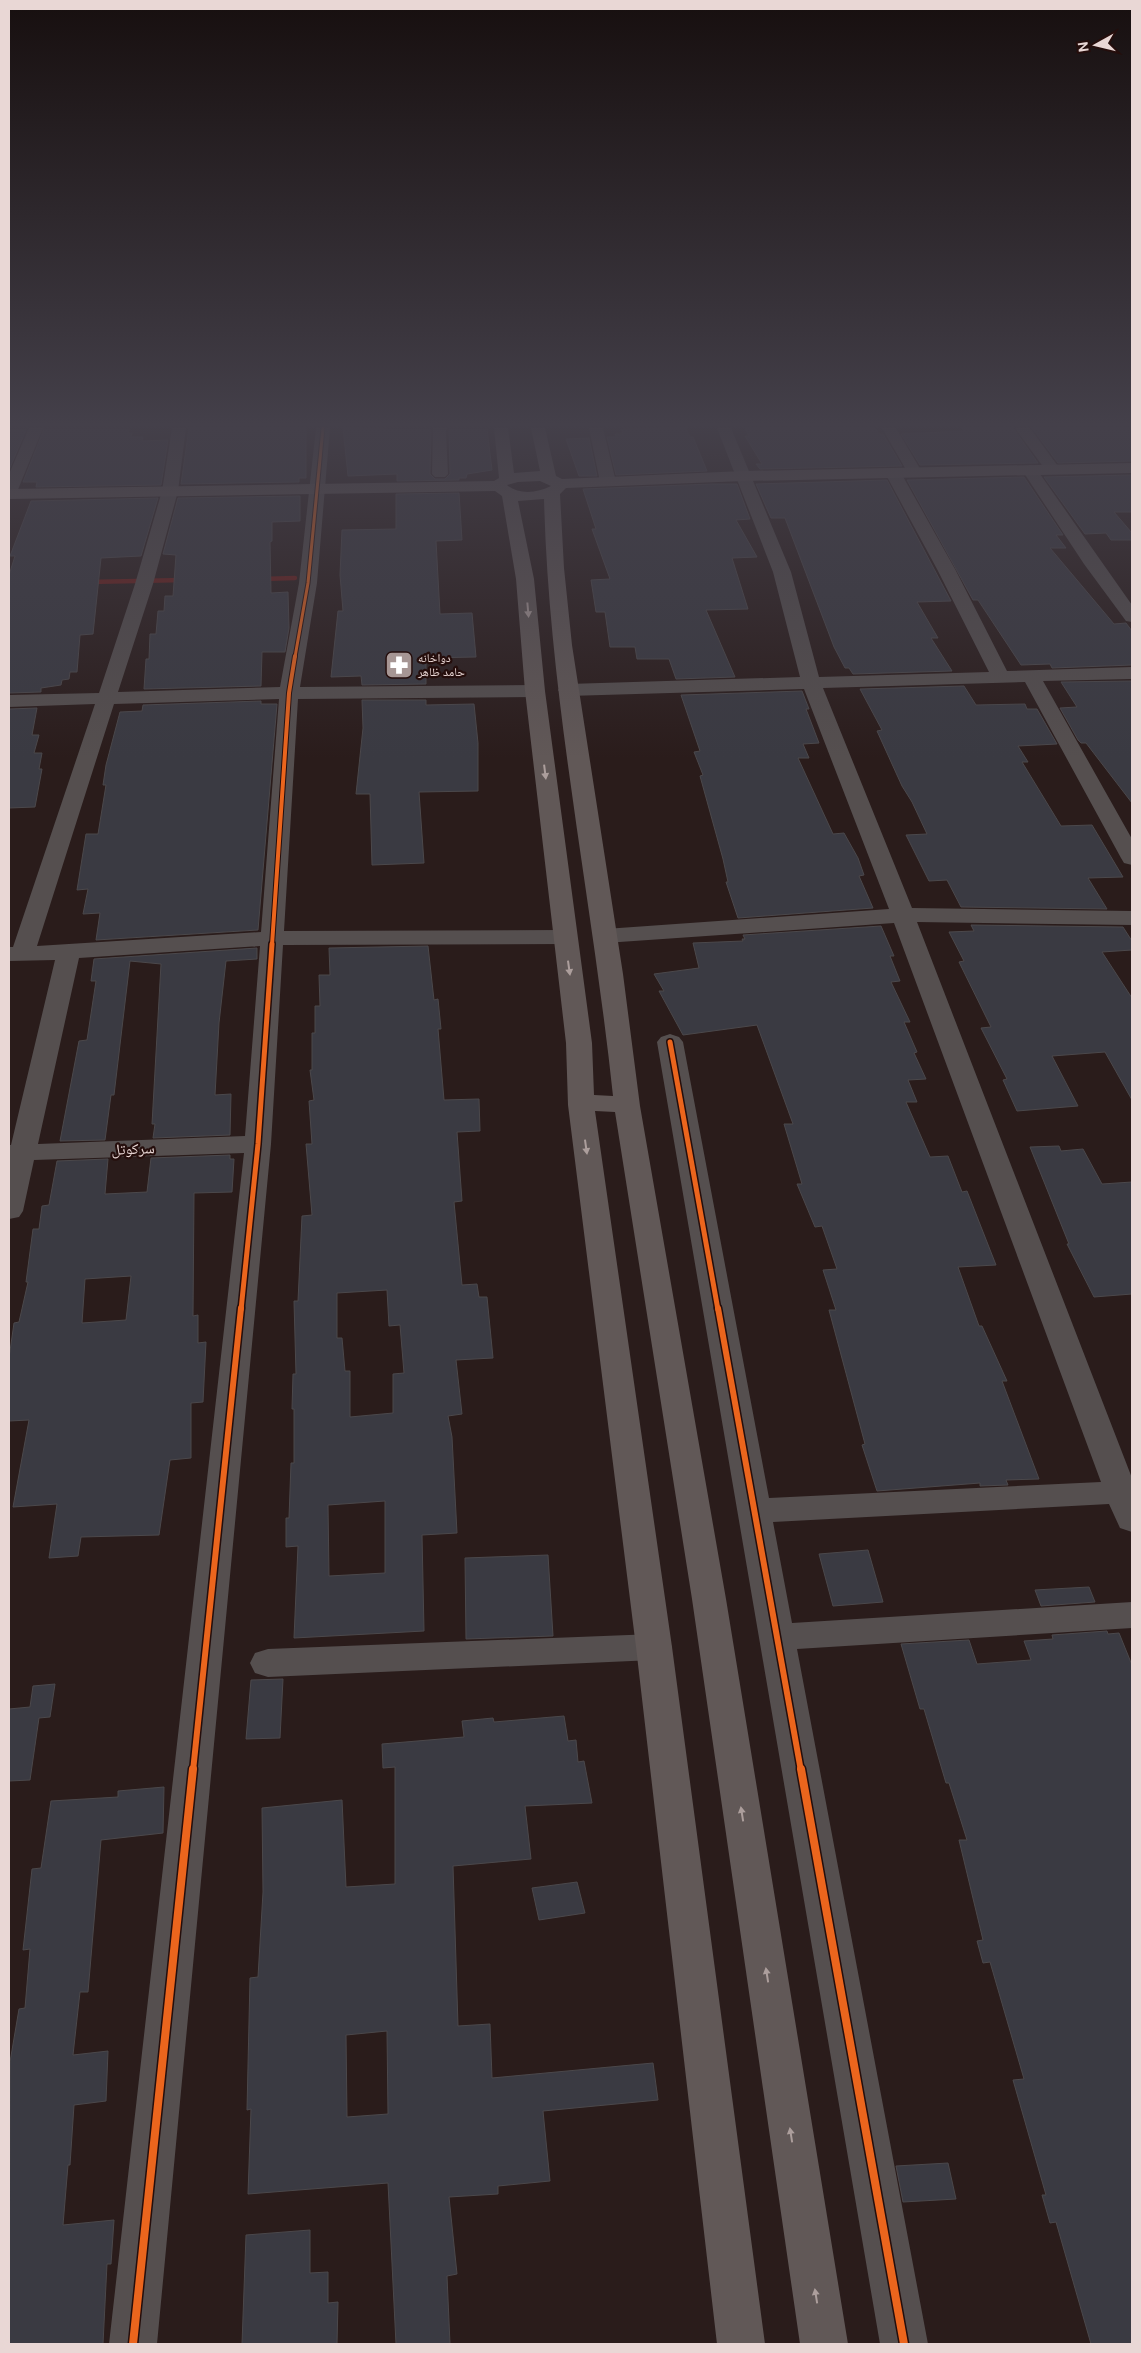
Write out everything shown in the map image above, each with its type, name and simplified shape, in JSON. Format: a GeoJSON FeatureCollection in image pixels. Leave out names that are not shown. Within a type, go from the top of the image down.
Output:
{"type":"FeatureCollection","features":[{"type":"Feature","properties":{"kind":"main road"},"geometry":{"type":"LineString","coordinates":[[516,538],[525,579],[535,691],[579,1043],[581,1105],[654,1647],[741,2344]]}},
{"type":"Feature","properties":{"kind":"main road"},"geometry":{"type":"LineString","coordinates":[[555,538],[556,578],[568,690],[620,1040],[627,1106],[712,1619],[824,2344]]}},
{"type":"Feature","properties":{"kind":"main road"},"geometry":{"type":"LineString","coordinates":[[579,1043],[598,1047],[620,1040]]}},
{"type":"Feature","properties":{"kind":"main road"},"geometry":{"type":"LineString","coordinates":[[581,1105],[604,1102],[627,1106]]}},
{"type":"Feature","properties":{"kind":"street"},"geometry":{"type":"LineString","coordinates":[[156,538],[107,700],[16,953],[69,952],[272,938],[565,937]]}},
{"type":"Feature","properties":{"kind":"street"},"geometry":{"type":"LineString","coordinates":[[133,2344],[258,1144],[290,693],[308,583],[313,538]]}},
{"type":"Feature","properties":{"kind":"street"},"geometry":{"type":"LineString","coordinates":[[753,1511],[1127,1506],[903,915],[811,683],[782,572],[768,538]]}},
{"type":"Feature","properties":{"kind":"street"},"geometry":{"type":"LineString","coordinates":[[929,538],[1001,677]]}},
{"type":"Feature","properties":{"kind":"street"},"geometry":{"type":"LineString","coordinates":[[1075,538],[1132,617]]}},
{"type":"Feature","properties":{"kind":"street"},"geometry":{"type":"LineString","coordinates":[[568,690],[1132,674]]}},
{"type":"Feature","properties":{"kind":"street"},"geometry":{"type":"LineString","coordinates":[[1031,676],[1132,858]]}},
{"type":"Feature","properties":{"kind":"street"},"geometry":{"type":"LineString","coordinates":[[9,702],[290,693],[535,691]]}},
{"type":"Feature","properties":{"kind":"street"},"geometry":{"type":"LineString","coordinates":[[605,936],[903,915],[1132,918]]}},
{"type":"Feature","properties":{"kind":"street"},"geometry":{"type":"LineString","coordinates":[[9,1211],[16,1153],[69,952]]}},
{"type":"Feature","properties":{"kind":"street"},"geometry":{"type":"LineString","coordinates":[[670,1042],[904,2344]]}},
{"type":"Feature","properties":{"kind":"street","name":"سرکوتل"},"geometry":{"type":"LineString","coordinates":[[16,1153],[258,1144]]}},
{"type":"Feature","properties":{"kind":"street"},"geometry":{"type":"LineString","coordinates":[[777,1637],[1132,1615]]}},
{"type":"Feature","properties":{"kind":"street"},"geometry":{"type":"LineString","coordinates":[[268,1663],[654,1647]]}},
{"type":"Feature","properties":{"kind":"building"},"geometry":{"type":"Polygon","coordinates":[[[17,538],[146,538],[141,556],[101,558],[93,634],[80,635],[77,672],[70,672],[69,679],[62,680],[61,685],[41,688],[41,692],[9,693],[9,575],[15,556],[10,556],[17,538]]]}},
{"type":"Feature","properties":{"kind":"building"},"geometry":{"type":"Polygon","coordinates":[[[167,538],[272,538],[270,542],[271,593],[288,592],[289,628],[285,652],[262,652],[261,686],[144,689],[146,659],[149,659],[150,634],[156,634],[158,611],[164,611],[165,596],[173,596],[176,555],[163,554],[167,538]]]}},
{"type":"Feature","properties":{"kind":"building"},"geometry":{"type":"Polygon","coordinates":[[[342,538],[462,538],[462,540],[436,541],[440,614],[472,613],[476,657],[426,658],[426,684],[362,685],[361,676],[331,677],[338,611],[343,611],[340,575],[342,538]]]}},
{"type":"Feature","properties":{"kind":"building"},"geometry":{"type":"Polygon","coordinates":[[[595,538],[746,538],[757,557],[732,558],[748,609],[706,610],[735,677],[676,679],[669,659],[637,659],[635,647],[610,647],[605,612],[596,612],[591,580],[610,579],[595,538]]]}},
{"type":"Feature","properties":{"kind":"building"},"geometry":{"type":"Polygon","coordinates":[[[793,538],[918,538],[951,601],[917,602],[938,638],[931,638],[952,671],[853,674],[849,668],[845,668],[834,647],[793,538]]]}},
{"type":"Feature","properties":{"kind":"building"},"geometry":{"type":"Polygon","coordinates":[[[939,538],[1058,538],[1066,548],[1050,548],[1114,624],[1126,623],[1132,631],[1132,665],[1052,668],[1050,664],[1021,665],[978,600],[973,600],[939,538]]]}},
{"type":"Feature","properties":{"kind":"building"},"geometry":{"type":"Polygon","coordinates":[[[1109,538],[1132,538],[1132,540],[1111,540],[1109,538]]]}},
{"type":"Feature","properties":{"kind":"building"},"geometry":{"type":"Polygon","coordinates":[[[1132,681],[1132,803],[1086,743],[1081,743],[1078,740],[1060,708],[1077,707],[1061,682],[1132,681]]]}},
{"type":"Feature","properties":{"kind":"building"},"geometry":{"type":"Polygon","coordinates":[[[964,686],[976,705],[1025,704],[1027,709],[1037,709],[1057,744],[1018,746],[1028,762],[1022,762],[1061,826],[1092,825],[1123,877],[1088,878],[1107,909],[961,907],[947,880],[929,881],[906,835],[927,834],[902,786],[877,731],[882,730],[860,689],[964,686]]]}},
{"type":"Feature","properties":{"kind":"building"},"geometry":{"type":"Polygon","coordinates":[[[802,691],[809,709],[806,709],[819,743],[803,744],[809,758],[798,758],[833,834],[844,833],[858,858],[864,875],[859,876],[873,908],[738,918],[726,882],[728,882],[723,859],[700,776],[703,775],[694,752],[700,751],[681,695],[802,691]]]}},
{"type":"Feature","properties":{"kind":"building"},"geometry":{"type":"Polygon","coordinates":[[[362,700],[426,700],[426,705],[474,704],[478,743],[478,791],[419,792],[424,863],[372,865],[370,794],[356,794],[363,728],[362,700]]]}},
{"type":"Feature","properties":{"kind":"building"},"geometry":{"type":"Polygon","coordinates":[[[261,701],[261,704],[277,704],[258,930],[96,940],[100,913],[83,914],[88,889],[77,890],[86,834],[98,834],[106,785],[103,785],[106,765],[120,712],[142,711],[143,705],[261,701]]]}},
{"type":"Feature","properties":{"kind":"building"},"geometry":{"type":"Polygon","coordinates":[[[37,708],[32,735],[39,735],[34,753],[42,753],[39,769],[42,769],[35,807],[9,808],[9,709],[37,708]]]}},
{"type":"Feature","properties":{"kind":"building"},"geometry":{"type":"Polygon","coordinates":[[[971,925],[1123,927],[1132,941],[1132,950],[1102,952],[1132,998],[1132,1100],[1105,1052],[1052,1056],[1078,1106],[1017,1111],[1003,1080],[1007,1079],[981,1028],[991,1027],[959,962],[964,961],[949,932],[974,931],[971,925]]]}},
{"type":"Feature","properties":{"kind":"building"},"geometry":{"type":"Polygon","coordinates":[[[881,926],[894,956],[890,956],[900,981],[891,982],[910,1022],[904,1022],[917,1052],[914,1053],[926,1079],[908,1080],[917,1102],[906,1102],[930,1157],[948,1156],[962,1192],[967,1191],[996,1265],[958,1267],[979,1326],[982,1326],[1007,1381],[1002,1381],[1039,1479],[1006,1480],[1008,1485],[980,1486],[980,1483],[877,1491],[862,1445],[865,1444],[829,1310],[836,1310],[823,1270],[837,1269],[822,1226],[815,1227],[797,1184],[802,1184],[784,1124],[793,1124],[757,1025],[683,1035],[659,991],[664,991],[654,974],[699,968],[693,943],[743,941],[742,939],[745,939],[743,935],[881,926]]]}},
{"type":"Feature","properties":{"kind":"building"},"geometry":{"type":"Polygon","coordinates":[[[428,946],[434,1000],[438,999],[441,1029],[438,1029],[444,1100],[479,1099],[480,1131],[457,1132],[462,1201],[454,1202],[462,1285],[477,1284],[479,1297],[487,1297],[493,1358],[456,1360],[462,1414],[448,1416],[452,1437],[457,1533],[422,1535],[424,1631],[294,1638],[298,1546],[286,1547],[286,1518],[289,1518],[291,1463],[294,1463],[294,1409],[292,1409],[293,1374],[296,1374],[294,1301],[298,1301],[302,1216],[312,1215],[306,1144],[312,1144],[309,1101],[314,1100],[310,1070],[312,1070],[312,1033],[315,1033],[315,1006],[320,1006],[319,975],[330,975],[329,948],[428,946]],[[387,1290],[337,1293],[337,1338],[342,1338],[345,1371],[350,1371],[350,1417],[393,1413],[393,1374],[404,1373],[400,1325],[389,1326],[387,1290]],[[385,1501],[328,1505],[329,1576],[385,1573],[385,1501]]]}},
{"type":"Feature","properties":{"kind":"building"},"geometry":{"type":"Polygon","coordinates":[[[257,948],[257,959],[226,961],[219,1023],[215,1095],[231,1094],[230,1135],[153,1138],[155,1124],[152,1124],[161,964],[130,961],[114,1095],[111,1095],[105,1140],[60,1141],[79,1041],[87,1040],[96,981],[91,981],[94,959],[257,948]]]}},
{"type":"Feature","properties":{"kind":"building"},"geometry":{"type":"Polygon","coordinates":[[[1059,1146],[1061,1151],[1083,1149],[1102,1184],[1132,1182],[1132,1294],[1094,1297],[1067,1244],[1069,1244],[1030,1147],[1059,1146]]]}},
{"type":"Feature","properties":{"kind":"building"},"geometry":{"type":"Polygon","coordinates":[[[230,1155],[230,1159],[234,1159],[232,1192],[194,1193],[193,1316],[198,1315],[198,1343],[206,1342],[203,1402],[191,1403],[191,1458],[170,1460],[159,1535],[81,1537],[78,1556],[49,1558],[57,1504],[13,1507],[29,1420],[9,1421],[9,1358],[14,1323],[19,1322],[28,1282],[26,1282],[33,1229],[39,1229],[42,1206],[49,1205],[57,1161],[108,1159],[105,1194],[147,1192],[151,1158],[230,1155]],[[131,1276],[85,1279],[82,1323],[126,1320],[131,1276]]]}},
{"type":"Feature","properties":{"kind":"building"},"geometry":{"type":"Polygon","coordinates":[[[868,1550],[883,1602],[833,1606],[819,1554],[868,1550]]]}},
{"type":"Feature","properties":{"kind":"building"},"geometry":{"type":"Polygon","coordinates":[[[548,1555],[553,1636],[466,1639],[465,1558],[548,1555]]]}},
{"type":"Feature","properties":{"kind":"building"},"geometry":{"type":"Polygon","coordinates":[[[1089,1587],[1095,1602],[1041,1606],[1035,1590],[1089,1587]]]}},
{"type":"Feature","properties":{"kind":"building"},"geometry":{"type":"Polygon","coordinates":[[[1107,1631],[1108,1634],[1119,1633],[1132,1665],[1132,2344],[1091,2344],[1056,2222],[1050,2223],[1042,2195],[1046,2195],[1013,2080],[1024,2079],[990,1962],[983,1963],[977,1941],[983,1940],[959,1840],[967,1840],[949,1783],[946,1783],[924,1709],[920,1709],[901,1644],[969,1640],[977,1664],[1031,1660],[1024,1641],[1053,1639],[1052,1635],[1107,1631]]]}},
{"type":"Feature","properties":{"kind":"building"},"geometry":{"type":"Polygon","coordinates":[[[283,1679],[280,1738],[246,1739],[251,1680],[283,1679]]]}},
{"type":"Feature","properties":{"kind":"building"},"geometry":{"type":"Polygon","coordinates":[[[55,1684],[50,1717],[39,1718],[30,1780],[9,1781],[9,1709],[30,1707],[33,1686],[55,1684]]]}},
{"type":"Feature","properties":{"kind":"building"},"geometry":{"type":"Polygon","coordinates":[[[564,1716],[568,1741],[576,1740],[578,1762],[584,1761],[592,1803],[525,1806],[531,1859],[453,1866],[458,2026],[490,2024],[492,2078],[653,2063],[658,2100],[543,2111],[550,2181],[498,2186],[498,2194],[449,2197],[457,2274],[447,2276],[450,2344],[396,2344],[388,2183],[248,2194],[251,2109],[247,2110],[250,1978],[258,1977],[263,1892],[262,1808],[342,1800],[346,1887],[395,1884],[395,1767],[383,1768],[382,1744],[464,1737],[462,1721],[493,1718],[494,1722],[564,1716]],[[387,2031],[346,2035],[347,2117],[388,2114],[387,2031]]]}},
{"type":"Feature","properties":{"kind":"building"},"geometry":{"type":"Polygon","coordinates":[[[164,1787],[163,1833],[101,1840],[88,1992],[80,1992],[73,2055],[108,2051],[106,2101],[74,2105],[63,2225],[114,2220],[111,2264],[107,2264],[103,2344],[9,2344],[10,2062],[19,2009],[25,2008],[30,1949],[23,1950],[32,1869],[41,1868],[51,1801],[118,1797],[118,1791],[164,1787]]]}},
{"type":"Feature","properties":{"kind":"building"},"geometry":{"type":"Polygon","coordinates":[[[577,1882],[585,1913],[539,1920],[532,1888],[577,1882]]]}},
{"type":"Feature","properties":{"kind":"building"},"geometry":{"type":"Polygon","coordinates":[[[948,2163],[956,2199],[903,2202],[896,2166],[948,2163]]]}},
{"type":"Feature","properties":{"kind":"building"},"geometry":{"type":"Polygon","coordinates":[[[310,2230],[310,2273],[328,2272],[328,2303],[338,2302],[337,2344],[242,2344],[246,2235],[310,2230]]]}},
{"type":"Feature","properties":{"kind":"waterway"},"geometry":{"type":"LineString","coordinates":[[261,579],[295,578]]}},
{"type":"Feature","properties":{"kind":"waterway"},"geometry":{"type":"LineString","coordinates":[[88,582],[184,580]]}},
{"type":"Feature","properties":{"kind":"cycle path"},"geometry":{"type":"LineString","coordinates":[[133,2344],[258,1144],[289,693],[308,583],[312,538]]}},
{"type":"Feature","properties":{"kind":"cycle path"},"geometry":{"type":"LineString","coordinates":[[670,1042],[904,2344]]}},
{"type":"Feature","properties":{"kind":"place","name":"دواخانه حامد ظاهر"},"geometry":{"type":"Point","coordinates":[399,665]}}]}
